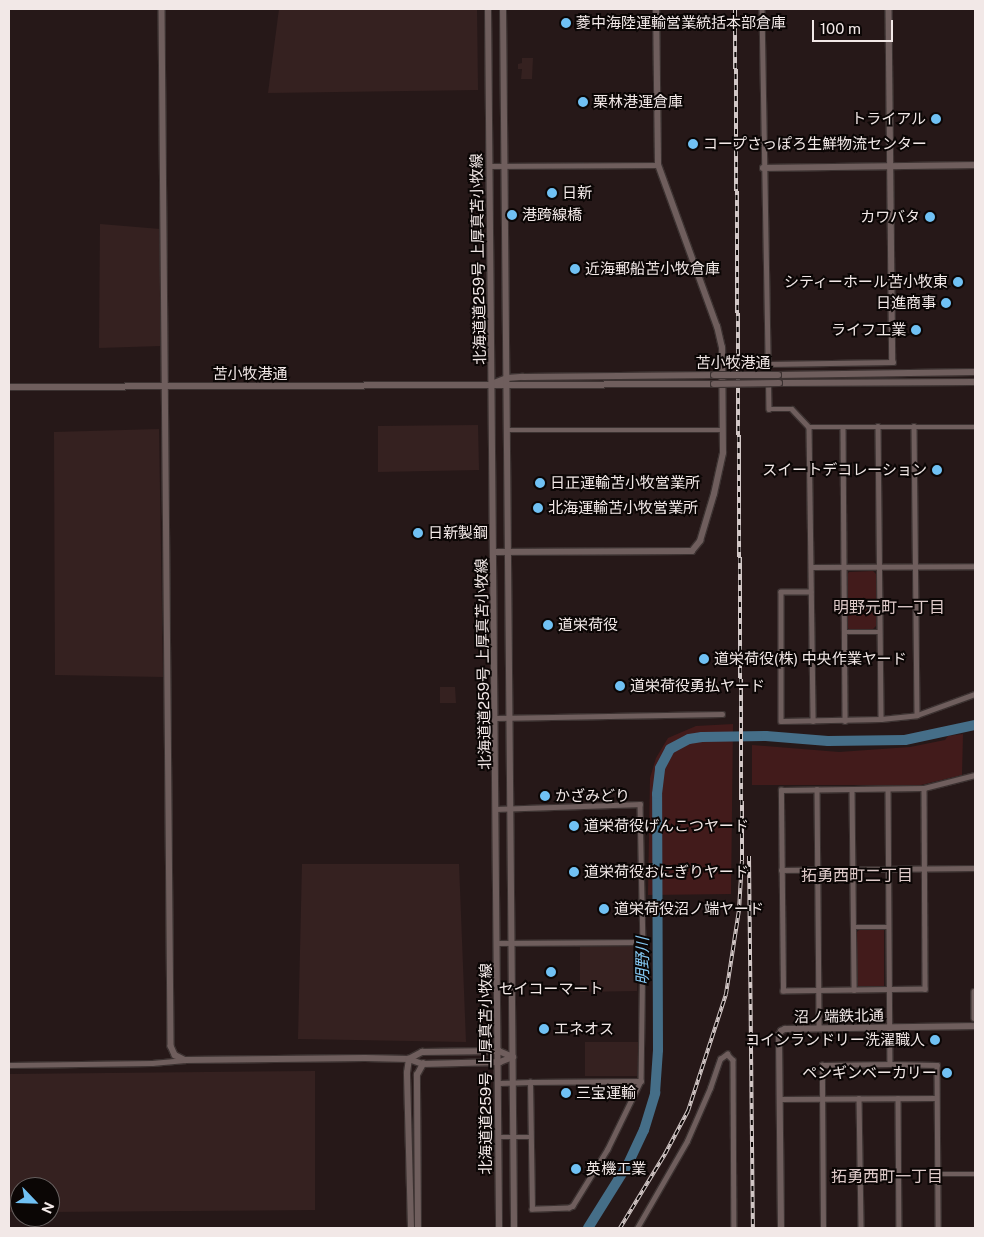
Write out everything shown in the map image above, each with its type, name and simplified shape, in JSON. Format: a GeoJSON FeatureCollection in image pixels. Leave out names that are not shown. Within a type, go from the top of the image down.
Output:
{"type":"FeatureCollection","features":[{"type":"Feature","properties":{"kind":"main road","name":"北海道道259号 上厚真苫小牧線"},"geometry":{"type":"LineString","coordinates":[[488,9],[500,1062],[499,1228]]}},
{"type":"Feature","properties":{"kind":"main road","name":"北海道道259号 上厚真苫小牧線"},"geometry":{"type":"LineString","coordinates":[[503,9],[514,1228]]}},
{"type":"Feature","properties":{"kind":"street"},"geometry":{"type":"LineString","coordinates":[[162,9],[171,1046],[175,1055],[185,1060]]}},
{"type":"Feature","properties":{"kind":"street"},"geometry":{"type":"LineString","coordinates":[[494,552],[692,551],[700,541],[714,494],[723,453],[722,348],[717,327],[658,165],[656,9]]}},
{"type":"Feature","properties":{"kind":"street"},"geometry":{"type":"LineString","coordinates":[[762,9],[763,168],[769,409],[792,409],[809,427],[813,721]]}},
{"type":"Feature","properties":{"kind":"street"},"geometry":{"type":"LineString","coordinates":[[768,364],[893,362],[889,9]]}},
{"type":"Feature","properties":{"kind":"street"},"geometry":{"type":"LineString","coordinates":[[490,166],[658,165]]}},
{"type":"Feature","properties":{"kind":"street"},"geometry":{"type":"LineString","coordinates":[[763,168],[975,165]]}},
{"type":"Feature","properties":{"kind":"street","name":"苫小牧港通"},"geometry":{"type":"LineString","coordinates":[[492,384],[506,378],[975,372]]}},
{"type":"Feature","properties":{"kind":"street","name":"苫小牧港通"},"geometry":{"type":"LineString","coordinates":[[9,387],[492,384],[507,386],[975,382]]}},
{"type":"Feature","properties":{"kind":"street"},"geometry":{"type":"LineString","coordinates":[[878,426],[881,719]]}},
{"type":"Feature","properties":{"kind":"street"},"geometry":{"type":"LineString","coordinates":[[914,426],[917,715]]}},
{"type":"Feature","properties":{"kind":"street"},"geometry":{"type":"LineString","coordinates":[[809,427],[975,427]]}},
{"type":"Feature","properties":{"kind":"street"},"geometry":{"type":"LineString","coordinates":[[843,427],[845,721]]}},
{"type":"Feature","properties":{"kind":"street"},"geometry":{"type":"LineString","coordinates":[[507,430],[723,430]]}},
{"type":"Feature","properties":{"kind":"street"},"geometry":{"type":"LineString","coordinates":[[811,567],[975,566]]}},
{"type":"Feature","properties":{"kind":"street"},"geometry":{"type":"LineString","coordinates":[[811,592],[781,592],[781,721],[845,721],[917,715],[975,694]]}},
{"type":"Feature","properties":{"kind":"street"},"geometry":{"type":"LineString","coordinates":[[844,632],[880,632]]}},
{"type":"Feature","properties":{"kind":"street"},"geometry":{"type":"LineString","coordinates":[[496,718],[722,714]]}},
{"type":"Feature","properties":{"kind":"street"},"geometry":{"type":"LineString","coordinates":[[924,788],[926,989],[783,990],[781,790],[924,788],[975,775]]}},
{"type":"Feature","properties":{"kind":"street"},"geometry":{"type":"LineString","coordinates":[[852,789],[854,990]]}},
{"type":"Feature","properties":{"kind":"street"},"geometry":{"type":"LineString","coordinates":[[888,789],[890,1064]]}},
{"type":"Feature","properties":{"kind":"street"},"geometry":{"type":"LineString","coordinates":[[817,790],[819,1028]]}},
{"type":"Feature","properties":{"kind":"street"},"geometry":{"type":"LineString","coordinates":[[497,809],[640,804],[643,942],[641,1081],[608,1149],[569,1208],[532,1209],[530,1082]]}},
{"type":"Feature","properties":{"kind":"street"},"geometry":{"type":"LineString","coordinates":[[781,870],[975,868]]}},
{"type":"Feature","properties":{"kind":"street"},"geometry":{"type":"LineString","coordinates":[[853,927],[888,927]]}},
{"type":"Feature","properties":{"kind":"street"},"geometry":{"type":"LineString","coordinates":[[498,944],[643,942]]}},
{"type":"Feature","properties":{"kind":"street"},"geometry":{"type":"LineString","coordinates":[[975,992],[975,1018]]}},
{"type":"Feature","properties":{"kind":"street","name":"沼ノ端鉄北通"},"geometry":{"type":"LineString","coordinates":[[781,1228],[779,1035],[781,1031],[819,1028],[975,1026]]}},
{"type":"Feature","properties":{"kind":"street"},"geometry":{"type":"LineString","coordinates":[[409,1059],[422,1052],[499,1051],[513,1057]]}},
{"type":"Feature","properties":{"kind":"street"},"geometry":{"type":"LineString","coordinates":[[637,1228],[686,1141],[710,1088],[720,1059],[728,1054],[733,1060],[734,1228]]}},
{"type":"Feature","properties":{"kind":"street"},"geometry":{"type":"LineString","coordinates":[[9,1064],[152,1063],[185,1060],[409,1059],[423,1064],[500,1062],[513,1057]]}},
{"type":"Feature","properties":{"kind":"street"},"geometry":{"type":"LineString","coordinates":[[409,1059],[407,1073],[411,1228]]}},
{"type":"Feature","properties":{"kind":"street"},"geometry":{"type":"LineString","coordinates":[[418,1228],[416,1075],[423,1064]]}},
{"type":"Feature","properties":{"kind":"street"},"geometry":{"type":"LineString","coordinates":[[823,1228],[822,1065],[890,1064],[937,1064],[938,1228]]}},
{"type":"Feature","properties":{"kind":"street"},"geometry":{"type":"LineString","coordinates":[[500,1083],[641,1081]]}},
{"type":"Feature","properties":{"kind":"street"},"geometry":{"type":"LineString","coordinates":[[859,1098],[861,1228]]}},
{"type":"Feature","properties":{"kind":"street"},"geometry":{"type":"LineString","coordinates":[[898,1098],[899,1228]]}},
{"type":"Feature","properties":{"kind":"street"},"geometry":{"type":"LineString","coordinates":[[780,1099],[936,1098]]}},
{"type":"Feature","properties":{"kind":"street"},"geometry":{"type":"LineString","coordinates":[[500,1137],[531,1136]]}},
{"type":"Feature","properties":{"kind":"street"},"geometry":{"type":"LineString","coordinates":[[937,1174],[975,1174]]}},
{"type":"Feature","properties":{"kind":"shaded area"},"geometry":{"type":"Polygon","coordinates":[[[279,9],[477,9],[478,90],[268,93],[279,9]]]}},
{"type":"Feature","properties":{"kind":"shaded area"},"geometry":{"type":"Polygon","coordinates":[[[522,58],[533,58],[532,79],[521,79],[522,69],[518,69],[518,64],[522,63],[522,58]]]}},
{"type":"Feature","properties":{"kind":"shaded area"},"geometry":{"type":"Polygon","coordinates":[[[100,224],[160,229],[161,346],[99,348],[100,224]]]}},
{"type":"Feature","properties":{"kind":"shaded area"},"geometry":{"type":"Polygon","coordinates":[[[478,425],[479,470],[378,472],[378,426],[478,425]]]}},
{"type":"Feature","properties":{"kind":"shaded area"},"geometry":{"type":"Polygon","coordinates":[[[159,429],[163,677],[55,675],[54,432],[159,429]]]}},
{"type":"Feature","properties":{"kind":"shaded area"},"geometry":{"type":"Polygon","coordinates":[[[873,571],[876,574],[876,626],[873,629],[849,629],[846,627],[847,575],[849,572],[873,571]]]}},
{"type":"Feature","properties":{"kind":"shaded area"},"geometry":{"type":"Polygon","coordinates":[[[440,687],[455,687],[456,703],[440,703],[440,687]]]}},
{"type":"Feature","properties":{"kind":"shaded area"},"geometry":{"type":"Polygon","coordinates":[[[733,724],[731,894],[648,895],[650,778],[656,758],[668,738],[696,726],[733,724]]]}},
{"type":"Feature","properties":{"kind":"shaded area"},"geometry":{"type":"Polygon","coordinates":[[[963,734],[962,775],[921,785],[752,785],[752,745],[839,752],[910,747],[945,740],[948,736],[963,734]]]}},
{"type":"Feature","properties":{"kind":"shaded area"},"geometry":{"type":"Polygon","coordinates":[[[302,864],[459,864],[466,1042],[298,1039],[302,864]]]}},
{"type":"Feature","properties":{"kind":"shaded area"},"geometry":{"type":"Polygon","coordinates":[[[859,930],[884,930],[884,986],[860,987],[857,985],[856,933],[859,930]]]}},
{"type":"Feature","properties":{"kind":"shaded area"},"geometry":{"type":"Polygon","coordinates":[[[637,946],[637,991],[580,992],[580,947],[637,946]]]}},
{"type":"Feature","properties":{"kind":"shaded area"},"geometry":{"type":"Polygon","coordinates":[[[585,1042],[639,1042],[637,1076],[585,1076],[585,1042]]]}},
{"type":"Feature","properties":{"kind":"shaded area"},"geometry":{"type":"Polygon","coordinates":[[[315,1071],[315,1210],[60,1212],[60,1177],[10,1177],[9,1212],[9,1074],[315,1071]]]}},
{"type":"Feature","properties":{"kind":"waterway","name":"明野川"},"geometry":{"type":"LineString","coordinates":[[588,1228],[628,1164],[644,1130],[655,1093],[658,1050],[657,794],[660,768],[670,749],[689,739],[702,737],[766,736],[828,741],[905,740],[975,725]]}},
{"type":"Feature","properties":{"kind":"railway"},"geometry":{"type":"LineString","coordinates":[[620,1228],[665,1154],[688,1111],[726,994],[739,910],[742,860],[735,9]]}},
{"type":"Feature","properties":{"kind":"railway"},"geometry":{"type":"LineString","coordinates":[[749,856],[753,1228]]}},
{"type":"Feature","properties":{"kind":"place","name":"菱中海陸運輸営業統括本部倉庫"},"geometry":{"type":"Point","coordinates":[566,23]}},
{"type":"Feature","properties":{"kind":"place","name":"栗林港運倉庫"},"geometry":{"type":"Point","coordinates":[583,102]}},
{"type":"Feature","properties":{"kind":"place","name":"トライアル"},"geometry":{"type":"Point","coordinates":[936,119]}},
{"type":"Feature","properties":{"kind":"place","name":"コープさっぽろ生鮮物流センター"},"geometry":{"type":"Point","coordinates":[693,144]}},
{"type":"Feature","properties":{"kind":"place","name":"日新"},"geometry":{"type":"Point","coordinates":[552,193]}},
{"type":"Feature","properties":{"kind":"place","name":"港跨線橋"},"geometry":{"type":"Point","coordinates":[512,215]}},
{"type":"Feature","properties":{"kind":"place","name":"カワバタ"},"geometry":{"type":"Point","coordinates":[930,217]}},
{"type":"Feature","properties":{"kind":"place","name":"近海郵船苫小牧倉庫"},"geometry":{"type":"Point","coordinates":[575,269]}},
{"type":"Feature","properties":{"kind":"place","name":"シティーホール苫小牧東"},"geometry":{"type":"Point","coordinates":[958,282]}},
{"type":"Feature","properties":{"kind":"place","name":"日進商事"},"geometry":{"type":"Point","coordinates":[946,303]}},
{"type":"Feature","properties":{"kind":"place","name":"ライフ工業"},"geometry":{"type":"Point","coordinates":[916,330]}},
{"type":"Feature","properties":{"kind":"place","name":"スイートデコレーション"},"geometry":{"type":"Point","coordinates":[937,470]}},
{"type":"Feature","properties":{"kind":"place","name":"日正運輸苫小牧営業所"},"geometry":{"type":"Point","coordinates":[540,483]}},
{"type":"Feature","properties":{"kind":"place","name":"北海運輸苫小牧営業所"},"geometry":{"type":"Point","coordinates":[538,508]}},
{"type":"Feature","properties":{"kind":"place","name":"日新製鋼"},"geometry":{"type":"Point","coordinates":[418,533]}},
{"type":"Feature","properties":{"kind":"place","name":"道栄荷役"},"geometry":{"type":"Point","coordinates":[548,625]}},
{"type":"Feature","properties":{"kind":"place","name":"道栄荷役(株) 中央作業ヤード"},"geometry":{"type":"Point","coordinates":[704,659]}},
{"type":"Feature","properties":{"kind":"place","name":"道栄荷役勇払ヤード"},"geometry":{"type":"Point","coordinates":[620,686]}},
{"type":"Feature","properties":{"kind":"place","name":"かざみどり"},"geometry":{"type":"Point","coordinates":[545,796]}},
{"type":"Feature","properties":{"kind":"place","name":"道栄荷役げんこつヤード"},"geometry":{"type":"Point","coordinates":[574,826]}},
{"type":"Feature","properties":{"kind":"place","name":"道栄荷役おにぎりヤード"},"geometry":{"type":"Point","coordinates":[574,872]}},
{"type":"Feature","properties":{"kind":"place","name":"道栄荷役沼ノ端ヤード"},"geometry":{"type":"Point","coordinates":[604,909]}},
{"type":"Feature","properties":{"kind":"place","name":"セイコーマート"},"geometry":{"type":"Point","coordinates":[551,972]}},
{"type":"Feature","properties":{"kind":"place","name":"エネオス"},"geometry":{"type":"Point","coordinates":[544,1029]}},
{"type":"Feature","properties":{"kind":"place","name":"コインランドリー洗濯職人"},"geometry":{"type":"Point","coordinates":[935,1040]}},
{"type":"Feature","properties":{"kind":"place","name":"ペンギンベーカリー"},"geometry":{"type":"Point","coordinates":[947,1073]}},
{"type":"Feature","properties":{"kind":"place","name":"三宝運輸"},"geometry":{"type":"Point","coordinates":[566,1093]}},
{"type":"Feature","properties":{"kind":"place","name":"英機工業"},"geometry":{"type":"Point","coordinates":[576,1169]}},
{"type":"Feature","properties":{"kind":"district","name":"明野元町一丁目"},"geometry":{"type":"Point","coordinates":[889,608]}},
{"type":"Feature","properties":{"kind":"district","name":"拓勇西町二丁目"},"geometry":{"type":"Point","coordinates":[857,876]}},
{"type":"Feature","properties":{"kind":"district","name":"拓勇西町一丁目"},"geometry":{"type":"Point","coordinates":[887,1177]}}]}
